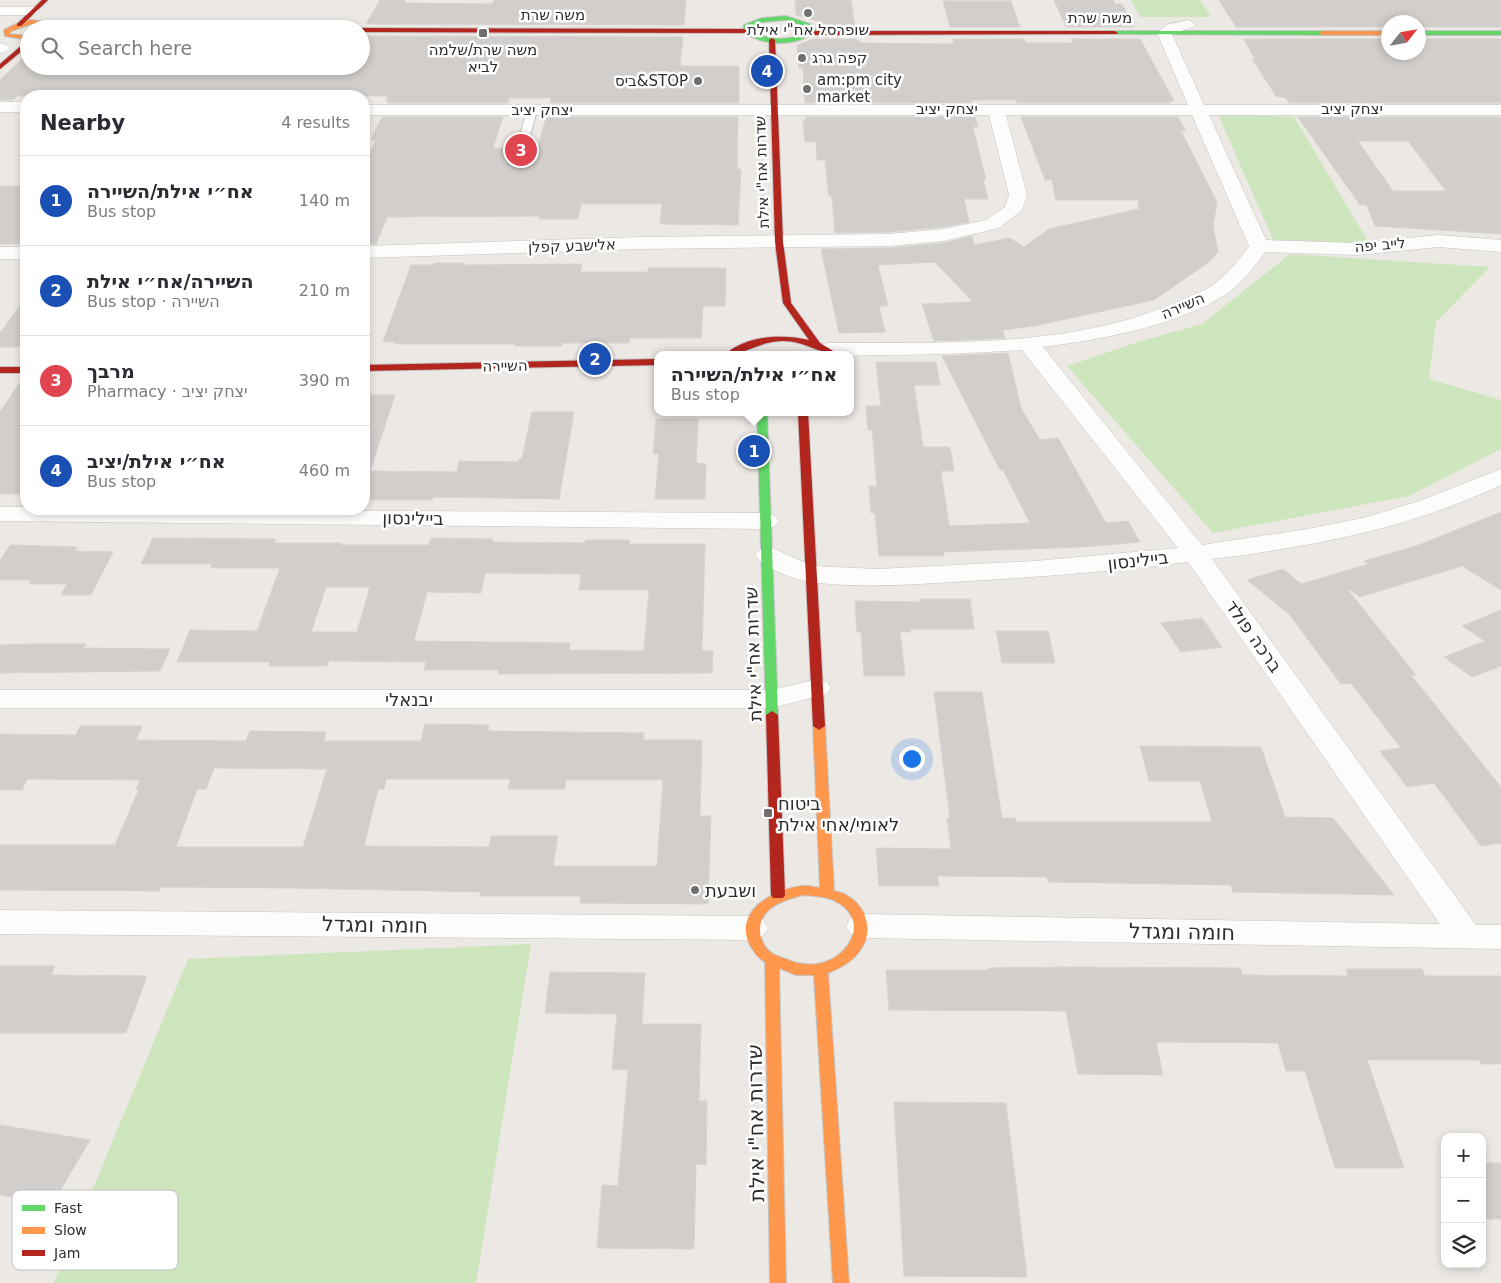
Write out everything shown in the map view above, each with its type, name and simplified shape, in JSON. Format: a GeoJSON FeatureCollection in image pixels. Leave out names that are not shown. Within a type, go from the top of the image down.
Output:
{"type":"FeatureCollection","features":[{"type":"Feature","properties":{"kind":"main road"},"geometry":{"type":"LineString","coordinates":[[37,17],[45,0]]}},
{"type":"Feature","properties":{"kind":"main road"},"geometry":{"type":"LineString","coordinates":[[30,20],[52,12]]}},
{"type":"Feature","properties":{"kind":"main road"},"geometry":{"type":"LineString","coordinates":[[775,14],[797,20],[811,30],[799,38],[772,40],[752,35],[746,31],[746,26],[775,14]]}},
{"type":"Feature","properties":{"kind":"main road"},"geometry":{"type":"LineString","coordinates":[[37,17],[43,20]]}},
{"type":"Feature","properties":{"kind":"main road","name":"משה שרת"},"geometry":{"type":"LineString","coordinates":[[811,30],[1188,24],[1381,24]]}},
{"type":"Feature","properties":{"kind":"main road"},"geometry":{"type":"LineString","coordinates":[[1426,24],[1501,24]]}},
{"type":"Feature","properties":{"kind":"main road"},"geometry":{"type":"LineString","coordinates":[[4,46],[8,36],[6,31],[20,25]]}},
{"type":"Feature","properties":{"kind":"main road","name":"משה שרת"},"geometry":{"type":"LineString","coordinates":[[370,30],[746,31]]}},
{"type":"Feature","properties":{"kind":"main road","name":"משה שרת"},"geometry":{"type":"LineString","coordinates":[[811,30],[1164,34],[1381,33]]}},
{"type":"Feature","properties":{"kind":"main road"},"geometry":{"type":"LineString","coordinates":[[1426,33],[1501,33]]}},
{"type":"Feature","properties":{"kind":"main road","name":"שדרות אח\"י אילת"},"geometry":{"type":"LineString","coordinates":[[772,40],[779,242],[787,302],[827,349]]}},
{"type":"Feature","properties":{"kind":"main road"},"geometry":{"type":"LineString","coordinates":[[4,46],[20,42]]}},
{"type":"Feature","properties":{"kind":"main road"},"geometry":{"type":"LineString","coordinates":[[0,67],[20,48]]}},
{"type":"Feature","properties":{"kind":"main road"},"geometry":{"type":"LineString","coordinates":[[765,340],[787,302]]}},
{"type":"Feature","properties":{"kind":"main road"},"geometry":{"type":"LineString","coordinates":[[735,351],[749,343],[783,338],[827,349]]}},
{"type":"Feature","properties":{"kind":"main road","name":"השיירה"},"geometry":{"type":"LineString","coordinates":[[370,368],[654,363]]}},
{"type":"Feature","properties":{"kind":"main road"},"geometry":{"type":"LineString","coordinates":[[0,370],[20,370]]}},
{"type":"Feature","properties":{"kind":"main road","name":"שדרות אח\"י אילת"},"geometry":{"type":"LineString","coordinates":[[762,416],[778,895]]}},
{"type":"Feature","properties":{"kind":"main road"},"geometry":{"type":"LineString","coordinates":[[803,416],[828,893]]}},
{"type":"Feature","properties":{"kind":"main road"},"geometry":{"type":"LineString","coordinates":[[802,890],[828,893],[851,906],[859,915],[863,926],[863,937],[858,949],[849,958],[836,966],[821,970],[804,970],[772,962],[760,952],[753,941],[751,928],[754,915],[764,903],[778,895],[802,890]]}},
{"type":"Feature","properties":{"kind":"main road","name":"שדרות אח\"י אילת"},"geometry":{"type":"LineString","coordinates":[[772,962],[778,1283]]}},
{"type":"Feature","properties":{"kind":"main road"},"geometry":{"type":"LineString","coordinates":[[821,970],[841,1283]]}},
{"type":"Feature","properties":{"kind":"street"},"geometry":{"type":"LineString","coordinates":[[0,12],[37,17]]}},
{"type":"Feature","properties":{"kind":"street"},"geometry":{"type":"LineString","coordinates":[[1188,24],[1172,28],[1164,34],[1259,246]]}},
{"type":"Feature","properties":{"kind":"street"},"geometry":{"type":"LineString","coordinates":[[0,107],[20,107]]}},
{"type":"Feature","properties":{"kind":"street","name":"אלישבע קפלן"},"geometry":{"type":"LineString","coordinates":[[370,252],[642,243],[888,240],[944,235],[992,224],[1013,210],[1018,195],[996,109]]}},
{"type":"Feature","properties":{"kind":"street","name":"יצחק יציב"},"geometry":{"type":"LineString","coordinates":[[370,110],[1501,110]]}},
{"type":"Feature","properties":{"kind":"street","name":"לייב יפה"},"geometry":{"type":"LineString","coordinates":[[1259,246],[1357,249],[1438,241],[1501,246]]}},
{"type":"Feature","properties":{"kind":"street","name":"השיירה"},"geometry":{"type":"LineString","coordinates":[[827,349],[943,348],[1028,343],[1149,321],[1213,294],[1240,273],[1259,246]]}},
{"type":"Feature","properties":{"kind":"street"},"geometry":{"type":"LineString","coordinates":[[0,253],[20,253]]}},
{"type":"Feature","properties":{"kind":"street","name":"ברכה פולד"},"geometry":{"type":"LineString","coordinates":[[1028,343],[1195,553],[1467,937]]}},
{"type":"Feature","properties":{"kind":"street","name":"ביילינסון"},"geometry":{"type":"LineString","coordinates":[[768,555],[790,567],[812,574],[874,576],[949,574],[1077,566],[1195,553],[1353,528],[1460,496],[1501,476]]}},
{"type":"Feature","properties":{"kind":"street","name":"ביילינסון"},"geometry":{"type":"LineString","coordinates":[[0,514],[20,513]]}},
{"type":"Feature","properties":{"kind":"street","name":"ביילינסון"},"geometry":{"type":"LineString","coordinates":[[305,515],[766,521]]}},
{"type":"Feature","properties":{"kind":"street","name":"יבנאלי"},"geometry":{"type":"LineString","coordinates":[[0,699],[772,699],[817,688]]}},
{"type":"Feature","properties":{"kind":"street","name":"חומה ומגדל"},"geometry":{"type":"LineString","coordinates":[[0,922],[751,928]]}},
{"type":"Feature","properties":{"kind":"street","name":"חומה ומגדל"},"geometry":{"type":"LineString","coordinates":[[863,926],[1501,937]]}},
{"type":"Feature","properties":{"kind":"lane"},"geometry":{"type":"LineString","coordinates":[[521,150],[532,110]]}},
{"type":"Feature","properties":{"kind":"green space"},"geometry":{"type":"Polygon","coordinates":[[[1131,0],[1200,0],[1211,17],[1140,17],[1131,0]]]}},
{"type":"Feature","properties":{"kind":"green space"},"geometry":{"type":"Polygon","coordinates":[[[1218,114],[1294,117],[1369,243],[1273,240],[1218,114]]]}},
{"type":"Feature","properties":{"kind":"green space"},"geometry":{"type":"Polygon","coordinates":[[[1290,254],[1490,267],[1436,322],[1429,379],[1501,400],[1501,449],[1409,496],[1213,533],[1067,366],[1138,342],[1202,324],[1290,254]]]}},
{"type":"Feature","properties":{"kind":"green space"},"geometry":{"type":"Polygon","coordinates":[[[531,944],[476,1283],[54,1283],[59,1270],[178,1270],[178,1190],[92,1190],[188,959],[531,944]]]}},
{"type":"Feature","properties":{"kind":"building"},"geometry":{"type":"Polygon","coordinates":[[[380,0],[405,0],[404,3],[492,4],[494,0],[686,0],[684,25],[370,24],[370,20],[368,20],[380,0]]]}},
{"type":"Feature","properties":{"kind":"building"},"geometry":{"type":"Polygon","coordinates":[[[795,0],[851,0],[855,27],[820,27],[817,21],[796,15],[795,0]]]}},
{"type":"Feature","properties":{"kind":"building"},"geometry":{"type":"Polygon","coordinates":[[[1054,0],[1113,0],[1115,4],[1122,4],[1134,27],[1066,27],[1054,0]]]}},
{"type":"Feature","properties":{"kind":"building"},"geometry":{"type":"Polygon","coordinates":[[[1219,0],[1501,0],[1501,27],[1426,27],[1426,15],[1381,15],[1381,27],[1236,27],[1219,0]]]}},
{"type":"Feature","properties":{"kind":"building"},"geometry":{"type":"Polygon","coordinates":[[[943,1],[1011,1],[1020,27],[950,27],[943,1]]]}},
{"type":"Feature","properties":{"kind":"building"},"geometry":{"type":"Polygon","coordinates":[[[370,36],[683,37],[680,66],[739,66],[739,103],[550,103],[551,98],[509,98],[508,103],[388,103],[389,101],[386,101],[388,96],[370,96],[370,90],[20,90],[20,96],[13,100],[0,100],[0,80],[20,61],[20,75],[370,75],[370,36]]]}},
{"type":"Feature","properties":{"kind":"building"},"geometry":{"type":"Polygon","coordinates":[[[814,39],[856,39],[862,43],[950,44],[954,43],[953,39],[1024,39],[1026,43],[1073,43],[1071,39],[1140,39],[1174,101],[1170,101],[1171,103],[1017,103],[1016,100],[971,100],[972,103],[805,103],[803,68],[799,68],[797,45],[814,39]]]}},
{"type":"Feature","properties":{"kind":"building"},"geometry":{"type":"Polygon","coordinates":[[[1244,39],[1381,39],[1381,60],[1426,60],[1426,39],[1501,39],[1501,103],[1289,103],[1286,98],[1276,96],[1252,59],[1255,59],[1244,39]]]}},
{"type":"Feature","properties":{"kind":"building"},"geometry":{"type":"Polygon","coordinates":[[[382,117],[503,117],[493,148],[514,148],[515,153],[521,155],[528,148],[538,148],[546,117],[738,117],[737,169],[741,169],[738,225],[660,224],[662,204],[581,204],[578,219],[539,219],[540,216],[387,217],[376,244],[370,244],[370,153],[376,140],[371,140],[382,117]]]}},
{"type":"Feature","properties":{"kind":"building"},"geometry":{"type":"Polygon","coordinates":[[[806,117],[975,117],[978,127],[973,127],[986,180],[983,180],[988,199],[964,199],[969,222],[944,227],[888,232],[835,233],[832,196],[829,196],[825,160],[817,160],[816,142],[805,142],[803,120],[806,120],[806,117]]]}},
{"type":"Feature","properties":{"kind":"building"},"geometry":{"type":"Polygon","coordinates":[[[1021,117],[1178,117],[1186,131],[1181,131],[1217,202],[1213,226],[1218,252],[1209,262],[1154,300],[1034,326],[1003,330],[1005,338],[962,340],[934,341],[922,304],[973,302],[935,262],[878,265],[888,306],[879,306],[885,332],[839,333],[821,249],[888,248],[944,243],[972,236],[974,245],[1010,238],[1024,247],[1049,229],[1139,209],[1138,200],[1056,200],[1052,180],[1045,180],[1021,117]]]}},
{"type":"Feature","properties":{"kind":"building"},"geometry":{"type":"Polygon","coordinates":[[[1298,117],[1501,117],[1501,234],[1375,226],[1367,205],[1360,205],[1298,117]],[[1358,141],[1393,191],[1446,191],[1408,141],[1358,141]]]}},
{"type":"Feature","properties":{"kind":"building"},"geometry":{"type":"Polygon","coordinates":[[[0,186],[20,186],[20,244],[0,244],[0,186]]]}},
{"type":"Feature","properties":{"kind":"building"},"geometry":{"type":"Polygon","coordinates":[[[435,263],[464,263],[463,265],[582,264],[580,272],[648,272],[648,268],[726,268],[725,306],[703,306],[701,338],[630,338],[629,343],[562,343],[562,346],[395,344],[395,342],[383,342],[411,265],[434,265],[435,263]]]}},
{"type":"Feature","properties":{"kind":"building"},"geometry":{"type":"Polygon","coordinates":[[[20,305],[20,347],[0,347],[0,333],[20,305]]]}},
{"type":"Feature","properties":{"kind":"building"},"geometry":{"type":"Polygon","coordinates":[[[1008,353],[1021,408],[1040,440],[1058,438],[1106,523],[1128,521],[1140,542],[1083,547],[943,552],[944,556],[879,556],[875,513],[871,513],[869,486],[877,486],[872,430],[868,430],[866,406],[881,406],[876,362],[936,362],[940,385],[914,385],[923,447],[950,447],[954,471],[941,471],[949,526],[1030,523],[1003,470],[1000,470],[942,356],[1008,353]]]}},
{"type":"Feature","properties":{"kind":"building"},"geometry":{"type":"Polygon","coordinates":[[[20,382],[20,494],[0,494],[0,412],[20,382]]]}},
{"type":"Feature","properties":{"kind":"building"},"geometry":{"type":"Polygon","coordinates":[[[370,395],[395,395],[370,471],[370,395]]]}},
{"type":"Feature","properties":{"kind":"building"},"geometry":{"type":"Polygon","coordinates":[[[532,412],[574,412],[559,499],[433,497],[432,500],[370,500],[370,471],[457,472],[459,461],[518,462],[519,459],[522,459],[532,412]]]}},
{"type":"Feature","properties":{"kind":"building"},"geometry":{"type":"Polygon","coordinates":[[[656,419],[698,419],[696,463],[706,464],[705,499],[655,499],[659,454],[653,454],[656,419]]]}},
{"type":"Feature","properties":{"kind":"building"},"geometry":{"type":"Polygon","coordinates":[[[1501,512],[1501,590],[1462,566],[1360,597],[1348,590],[1416,675],[1411,675],[1501,787],[1501,843],[1481,846],[1434,783],[1407,787],[1380,751],[1401,748],[1351,683],[1341,684],[1289,614],[1247,580],[1283,569],[1301,584],[1369,564],[1364,561],[1416,546],[1501,512]]]}},
{"type":"Feature","properties":{"kind":"building"},"geometry":{"type":"Polygon","coordinates":[[[153,538],[275,539],[274,543],[341,543],[341,545],[429,545],[431,538],[493,539],[492,542],[585,543],[585,540],[630,540],[629,544],[705,544],[702,651],[713,651],[712,673],[498,674],[499,670],[424,670],[426,662],[329,661],[327,666],[269,666],[270,662],[177,662],[190,630],[257,631],[280,568],[211,568],[212,564],[141,564],[153,538]],[[485,573],[481,593],[427,592],[414,641],[570,643],[569,650],[644,651],[649,590],[579,590],[581,574],[485,573]],[[326,587],[311,632],[357,632],[370,587],[326,587]]]}},
{"type":"Feature","properties":{"kind":"building"},"geometry":{"type":"Polygon","coordinates":[[[10,545],[77,547],[75,551],[113,552],[91,595],[61,595],[67,584],[29,584],[31,580],[0,580],[0,561],[10,545]]]}},
{"type":"Feature","properties":{"kind":"building"},"geometry":{"type":"Polygon","coordinates":[[[920,599],[970,599],[974,629],[910,629],[910,632],[900,632],[905,676],[864,676],[861,632],[857,632],[855,601],[920,602],[920,599]]]}},
{"type":"Feature","properties":{"kind":"building"},"geometry":{"type":"Polygon","coordinates":[[[1501,610],[1501,666],[1472,677],[1444,657],[1485,641],[1462,626],[1501,610]]]}},
{"type":"Feature","properties":{"kind":"building"},"geometry":{"type":"Polygon","coordinates":[[[1202,618],[1222,647],[1181,652],[1161,623],[1202,618]]]}},
{"type":"Feature","properties":{"kind":"building"},"geometry":{"type":"Polygon","coordinates":[[[996,631],[1048,631],[1055,663],[1002,663],[996,631]]]}},
{"type":"Feature","properties":{"kind":"building"},"geometry":{"type":"Polygon","coordinates":[[[86,644],[83,648],[170,649],[160,671],[0,673],[0,645],[86,644]]]}},
{"type":"Feature","properties":{"kind":"building"},"geometry":{"type":"Polygon","coordinates":[[[934,692],[982,692],[1002,818],[1015,818],[1016,822],[1212,822],[1200,781],[1149,781],[1140,746],[1261,747],[1285,817],[1333,818],[1394,895],[1233,892],[1231,885],[1048,882],[1047,877],[937,876],[939,886],[879,886],[876,848],[951,849],[947,818],[950,818],[934,692]]]}},
{"type":"Feature","properties":{"kind":"building"},"geometry":{"type":"Polygon","coordinates":[[[425,724],[489,725],[488,731],[644,733],[643,740],[702,740],[700,816],[711,816],[708,904],[580,903],[581,896],[480,896],[481,892],[291,888],[161,887],[159,891],[0,890],[0,845],[115,845],[139,789],[136,789],[140,780],[27,779],[22,790],[0,790],[0,734],[76,735],[80,726],[142,726],[136,740],[246,741],[250,731],[326,732],[324,741],[421,741],[425,724]],[[214,768],[206,789],[197,789],[176,847],[303,847],[327,769],[214,768]],[[386,779],[384,789],[378,789],[364,846],[489,847],[491,836],[558,836],[553,866],[657,866],[663,780],[566,780],[565,789],[508,789],[510,779],[386,779]]]}},
{"type":"Feature","properties":{"kind":"building"},"geometry":{"type":"Polygon","coordinates":[[[0,966],[55,966],[51,975],[147,976],[126,1033],[0,1033],[0,966]]]}},
{"type":"Feature","properties":{"kind":"building"},"geometry":{"type":"Polygon","coordinates":[[[988,968],[1240,968],[1243,975],[1348,976],[1346,969],[1422,969],[1425,976],[1501,976],[1501,1064],[1481,1064],[1479,1060],[1367,1060],[1404,1168],[1335,1168],[1305,1071],[1286,1071],[1278,1043],[1156,1042],[1163,1075],[1078,1074],[1066,1011],[889,1010],[886,970],[988,970],[988,968]]]}},
{"type":"Feature","properties":{"kind":"building"},"geometry":{"type":"Polygon","coordinates":[[[550,972],[645,973],[642,1024],[701,1024],[699,1101],[707,1101],[706,1165],[696,1164],[694,1249],[597,1248],[602,1185],[618,1186],[628,1070],[612,1069],[617,1014],[545,1013],[550,972]]]}},
{"type":"Feature","properties":{"kind":"building"},"geometry":{"type":"Polygon","coordinates":[[[894,1102],[1006,1103],[1027,1277],[904,1276],[894,1102]]]}},
{"type":"Feature","properties":{"kind":"building"},"geometry":{"type":"Polygon","coordinates":[[[0,1125],[90,1140],[61,1190],[12,1190],[12,1197],[0,1195],[0,1125]]]}},
{"type":"Feature","properties":{"kind":"building"},"geometry":{"type":"Polygon","coordinates":[[[1486,1163],[1501,1163],[1501,1219],[1486,1219],[1486,1163]]]}},
{"type":"Feature","properties":{"kind":"traffic: fast"},"geometry":{"type":"LineString","coordinates":[[786,18],[811,26],[813,31],[805,36],[788,41],[762,38],[746,31],[746,26],[762,20],[786,18]]}},
{"type":"Feature","properties":{"kind":"traffic: fast"},"geometry":{"type":"LineString","coordinates":[[1115,33],[1322,33]]}},
{"type":"Feature","properties":{"kind":"traffic: fast"},"geometry":{"type":"LineString","coordinates":[[1426,33],[1501,33]]}},
{"type":"Feature","properties":{"kind":"traffic: fast"},"geometry":{"type":"LineString","coordinates":[[762,416],[772,715]]}},
{"type":"Feature","properties":{"kind":"traffic: slow"},"geometry":{"type":"LineString","coordinates":[[20,24],[6,31],[8,36],[20,37]]}},
{"type":"Feature","properties":{"kind":"traffic: slow"},"geometry":{"type":"LineString","coordinates":[[1322,33],[1381,33]]}},
{"type":"Feature","properties":{"kind":"traffic: slow"},"geometry":{"type":"LineString","coordinates":[[819,726],[827,893]]}},
{"type":"Feature","properties":{"kind":"traffic: slow"},"geometry":{"type":"LineString","coordinates":[[803,890],[837,896],[855,909],[861,927],[857,945],[843,960],[822,970],[796,970],[767,957],[756,944],[753,935],[753,924],[761,909],[784,895],[803,890]]}},
{"type":"Feature","properties":{"kind":"traffic: slow"},"geometry":{"type":"LineString","coordinates":[[772,961],[778,1283]]}},
{"type":"Feature","properties":{"kind":"traffic: slow"},"geometry":{"type":"LineString","coordinates":[[821,970],[841,1283]]}},
{"type":"Feature","properties":{"kind":"traffic: jam"},"geometry":{"type":"LineString","coordinates":[[24,20],[45,0]]}},
{"type":"Feature","properties":{"kind":"traffic: jam"},"geometry":{"type":"LineString","coordinates":[[370,30],[746,31]]}},
{"type":"Feature","properties":{"kind":"traffic: jam"},"geometry":{"type":"LineString","coordinates":[[811,33],[1115,33]]}},
{"type":"Feature","properties":{"kind":"traffic: jam"},"geometry":{"type":"LineString","coordinates":[[772,40],[779,242],[787,303],[816,344]]}},
{"type":"Feature","properties":{"kind":"traffic: jam"},"geometry":{"type":"LineString","coordinates":[[0,67],[20,49]]}},
{"type":"Feature","properties":{"kind":"traffic: jam"},"geometry":{"type":"LineString","coordinates":[[736,351],[755,343],[782,338],[810,343],[829,351]]}},
{"type":"Feature","properties":{"kind":"traffic: jam"},"geometry":{"type":"LineString","coordinates":[[370,368],[654,362]]}},
{"type":"Feature","properties":{"kind":"traffic: jam"},"geometry":{"type":"LineString","coordinates":[[0,370],[20,370]]}},
{"type":"Feature","properties":{"kind":"traffic: jam"},"geometry":{"type":"LineString","coordinates":[[803,416],[819,726]]}},
{"type":"Feature","properties":{"kind":"traffic: jam"},"geometry":{"type":"LineString","coordinates":[[772,715],[778,895]]}},
{"type":"Feature","properties":{"kind":"place","name":"שופרסל אח\"י אילת"},"geometry":{"type":"Point","coordinates":[808,13]}},
{"type":"Feature","properties":{"kind":"place","name":"משה שרת/שלמה לביא"},"geometry":{"type":"Point","coordinates":[483,33]}},
{"type":"Feature","properties":{"kind":"place","name":"קפה גרג"},"geometry":{"type":"Point","coordinates":[802,58]}},
{"type":"Feature","properties":{"kind":"place","name":"אח״י אילת/יציב"},"geometry":{"type":"Point","coordinates":[767,71]}},
{"type":"Feature","properties":{"kind":"place","name":"ביס&STOP"},"geometry":{"type":"Point","coordinates":[698,81]}},
{"type":"Feature","properties":{"kind":"place","name":"am:pm city market"},"geometry":{"type":"Point","coordinates":[807,89]}},
{"type":"Feature","properties":{"kind":"place","name":"מרבך"},"geometry":{"type":"Point","coordinates":[521,150]}},
{"type":"Feature","properties":{"kind":"place","name":"השיירה/אח״י אילת"},"geometry":{"type":"Point","coordinates":[595,359]}},
{"type":"Feature","properties":{"kind":"place","name":"אח״י אילת/השיירה"},"geometry":{"type":"Point","coordinates":[754,451]}},
{"type":"Feature","properties":{"kind":"place","name":"ביטוח לאומי/אחי אילת"},"geometry":{"type":"Point","coordinates":[768,813]}},
{"type":"Feature","properties":{"kind":"place","name":"ושבעת"},"geometry":{"type":"Point","coordinates":[695,890]}}]}
